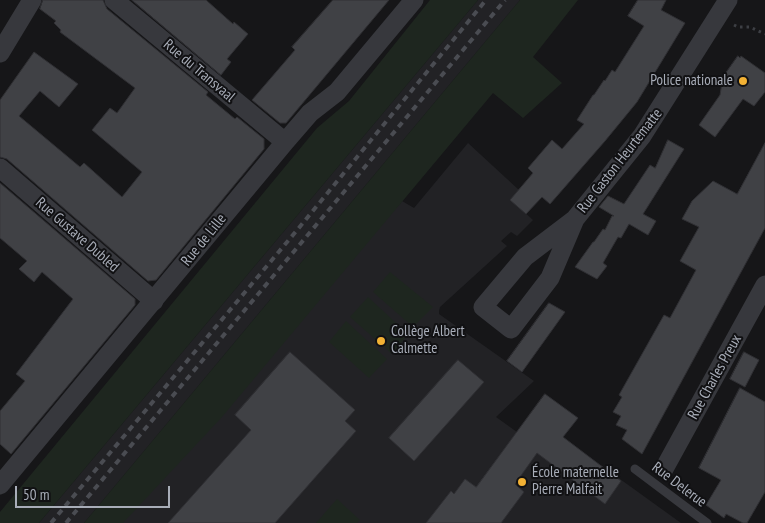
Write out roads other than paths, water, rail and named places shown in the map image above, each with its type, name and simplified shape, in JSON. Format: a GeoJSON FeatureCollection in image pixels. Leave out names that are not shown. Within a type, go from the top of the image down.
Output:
{"type":"FeatureCollection","features":[{"type":"Feature","properties":{"kind":"street"},"geometry":{"type":"LineString","coordinates":[[0,53],[32,0]]}},
{"type":"Feature","properties":{"kind":"street","name":"Rue du Transvaal"},"geometry":{"type":"LineString","coordinates":[[114,0],[285,142]]}},
{"type":"Feature","properties":{"kind":"street","name":"Rue de Lille"},"geometry":{"type":"LineString","coordinates":[[0,485],[285,142],[310,113],[337,92],[414,0]]}},
{"type":"Feature","properties":{"kind":"street","name":"Rue Gaston Heurtematte"},"geometry":{"type":"LineString","coordinates":[[575,219],[550,278],[511,328],[483,307],[524,257],[575,219],[652,123],[728,0]]}},
{"type":"Feature","properties":{"kind":"street","name":"Rue Gustave Dubled"},"geometry":{"type":"LineString","coordinates":[[0,168],[154,301]]}},
{"type":"Feature","properties":{"kind":"street","name":"Rue Charles Preux"},"geometry":{"type":"LineString","coordinates":[[664,469],[765,285]]}},
{"type":"Feature","properties":{"kind":"lane","name":"Rue Delerue"},"geometry":{"type":"LineString","coordinates":[[635,469],[707,523]]}},
{"type":"Feature","properties":{"kind":"railway"},"geometry":{"type":"LineString","coordinates":[[51,523],[298,229],[486,0]]}},
{"type":"Feature","properties":{"kind":"railway"},"geometry":{"type":"LineString","coordinates":[[66,523],[505,0]]}},
{"type":"Feature","properties":{"kind":"place","name":"Police nationale"},"geometry":{"type":"Point","coordinates":[743,81]}},
{"type":"Feature","properties":{"kind":"place","name":"Collège Albert Calmette"},"geometry":{"type":"Point","coordinates":[381,341]}},
{"type":"Feature","properties":{"kind":"place","name":"École maternelle Pierre Malfait"},"geometry":{"type":"Point","coordinates":[522,482]}}]}
